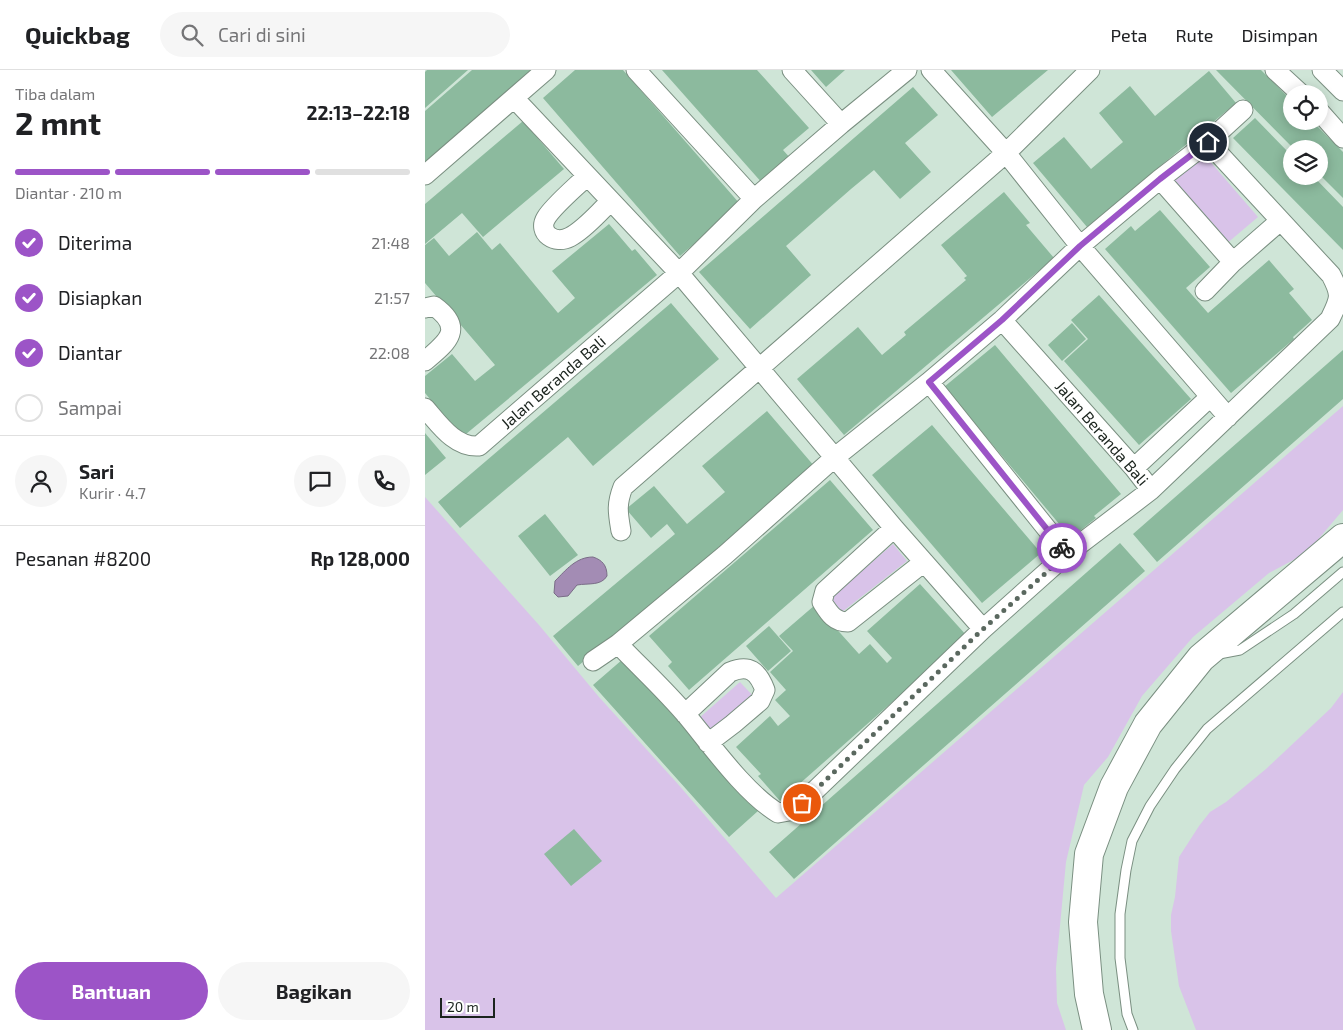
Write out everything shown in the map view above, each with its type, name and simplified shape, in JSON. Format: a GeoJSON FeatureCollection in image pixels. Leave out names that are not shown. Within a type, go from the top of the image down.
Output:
{"type":"FeatureCollection","features":[{"type":"Feature","properties":{"kind":"main road"},"geometry":{"type":"LineString","coordinates":[[1097,1030],[1089,994],[1083,922],[1089,854],[1114,787],[1148,724],[1201,658],[1343,538]]}},
{"type":"Feature","properties":{"kind":"street"},"geometry":{"type":"LineString","coordinates":[[425,175],[546,70]]}},
{"type":"Feature","properties":{"kind":"street"},"geometry":{"type":"LineString","coordinates":[[636,70],[754,199]]}},
{"type":"Feature","properties":{"kind":"street"},"geometry":{"type":"LineString","coordinates":[[791,70],[841,124]]}},
{"type":"Feature","properties":{"kind":"street","name":"Jalan Beranda Bali"},"geometry":{"type":"LineString","coordinates":[[425,408],[456,440],[470,447],[479,446],[679,273],[754,199],[907,70]]}},
{"type":"Feature","properties":{"kind":"street"},"geometry":{"type":"LineString","coordinates":[[931,70],[1006,153],[1080,246],[1228,417]]}},
{"type":"Feature","properties":{"kind":"street"},"geometry":{"type":"LineString","coordinates":[[621,531],[617,509],[618,499],[623,487],[1006,153],[1090,70]]}},
{"type":"Feature","properties":{"kind":"street"},"geometry":{"type":"LineString","coordinates":[[1275,70],[1291,85]]}},
{"type":"Feature","properties":{"kind":"street"},"geometry":{"type":"LineString","coordinates":[[1322,70],[1343,91]]}},
{"type":"Feature","properties":{"kind":"street"},"geometry":{"type":"LineString","coordinates":[[514,98],[679,273],[834,458],[983,629]]}},
{"type":"Feature","properties":{"kind":"street"},"geometry":{"type":"LineString","coordinates":[[593,661],[618,644],[725,555],[834,458],[929,382],[1002,320],[1080,246],[1160,179],[1208,142],[1243,110]]}},
{"type":"Feature","properties":{"kind":"street"},"geometry":{"type":"LineString","coordinates":[[1328,121],[1343,138]]}},
{"type":"Feature","properties":{"kind":"street","name":"Jalan Beranda Bali"},"geometry":{"type":"LineString","coordinates":[[1002,320],[1134,468],[1151,490],[1330,319],[1339,299],[1337,287],[1331,275],[1208,142]]}},
{"type":"Feature","properties":{"kind":"street"},"geometry":{"type":"LineString","coordinates":[[587,176],[547,216],[545,226],[550,238],[557,240],[569,237],[611,202]]}},
{"type":"Feature","properties":{"kind":"street"},"geometry":{"type":"LineString","coordinates":[[1160,179],[1233,262]]}},
{"type":"Feature","properties":{"kind":"street"},"geometry":{"type":"LineString","coordinates":[[1205,291],[1233,262],[1280,221]]}},
{"type":"Feature","properties":{"kind":"street"},"geometry":{"type":"LineString","coordinates":[[425,308],[435,306],[442,312],[451,326],[451,334],[447,342],[425,361]]}},
{"type":"Feature","properties":{"kind":"street"},"geometry":{"type":"LineString","coordinates":[[929,382],[1067,554]]}},
{"type":"Feature","properties":{"kind":"street"},"geometry":{"type":"LineString","coordinates":[[1134,468],[1210,397]]}},
{"type":"Feature","properties":{"kind":"street"},"geometry":{"type":"LineString","coordinates":[[618,644],[685,714],[708,743],[749,788],[778,813],[789,811],[821,787],[983,629],[1067,554],[1151,490]]}},
{"type":"Feature","properties":{"kind":"street"},"geometry":{"type":"LineString","coordinates":[[894,528],[825,591],[822,602],[831,616],[840,622],[848,622],[924,562]]}},
{"type":"Feature","properties":{"kind":"street"},"geometry":{"type":"LineString","coordinates":[[685,714],[730,672],[739,668],[747,668],[762,681],[765,690],[760,702],[708,743]]}},
{"type":"Feature","properties":{"kind":"lane"},"geometry":{"type":"LineString","coordinates":[[1201,658],[1240,650],[1294,614],[1343,572]]}},
{"type":"Feature","properties":{"kind":"lane"},"geometry":{"type":"LineString","coordinates":[[1133,1030],[1127,1014],[1120,958],[1120,914],[1132,841],[1150,806],[1175,769],[1207,729],[1343,612]]}},
{"type":"Feature","properties":{"kind":"shaded area"},"geometry":{"type":"Polygon","coordinates":[[[1201,151],[1258,217],[1225,245],[1168,180],[1201,151]]]}},
{"type":"Feature","properties":{"kind":"shaded area"},"geometry":{"type":"Polygon","coordinates":[[[1343,406],[1343,510],[1310,549],[1269,573],[1193,637],[1142,696],[1108,757],[1084,785],[1066,862],[1056,968],[1057,1003],[1066,1030],[425,1030],[425,497],[776,898],[1343,406]]]}},
{"type":"Feature","properties":{"kind":"shaded area"},"geometry":{"type":"Polygon","coordinates":[[[893,544],[907,561],[842,612],[831,598],[893,544]]]}},
{"type":"Feature","properties":{"kind":"shaded area"},"geometry":{"type":"Polygon","coordinates":[[[593,557],[601,561],[605,566],[607,576],[598,583],[577,585],[568,596],[558,597],[554,593],[555,581],[576,562],[593,557]]]}},
{"type":"Feature","properties":{"kind":"shaded area"},"geometry":{"type":"Polygon","coordinates":[[[740,682],[754,697],[711,734],[698,719],[740,682]]]}},
{"type":"Feature","properties":{"kind":"shaded area"},"geometry":{"type":"Polygon","coordinates":[[[1343,692],[1343,1030],[1196,1030],[1179,986],[1171,931],[1171,915],[1175,897],[1179,857],[1210,812],[1226,802],[1266,769],[1331,708],[1343,692]]]}},
{"type":"Feature","properties":{"kind":"building"},"geometry":{"type":"Polygon","coordinates":[[[427,70],[468,70],[425,108],[425,72],[427,70]]]}},
{"type":"Feature","properties":{"kind":"building"},"geometry":{"type":"Polygon","coordinates":[[[472,70],[532,70],[425,162],[425,111],[472,70]]]}},
{"type":"Feature","properties":{"kind":"building"},"geometry":{"type":"Polygon","coordinates":[[[575,70],[623,70],[740,204],[680,256],[543,98],[575,70]]]}},
{"type":"Feature","properties":{"kind":"building"},"geometry":{"type":"Polygon","coordinates":[[[662,70],[757,70],[809,128],[783,150],[791,159],[763,184],[662,70]]]}},
{"type":"Feature","properties":{"kind":"building"},"geometry":{"type":"Polygon","coordinates":[[[811,70],[845,70],[826,87],[811,70]]]}},
{"type":"Feature","properties":{"kind":"building"},"geometry":{"type":"Polygon","coordinates":[[[951,70],[1048,70],[992,117],[951,70]]]}},
{"type":"Feature","properties":{"kind":"building"},"geometry":{"type":"Polygon","coordinates":[[[1216,70],[1261,70],[1283,92],[1283,130],[1321,130],[1343,152],[1343,198],[1328,183],[1328,140],[1285,140],[1216,70]]]}},
{"type":"Feature","properties":{"kind":"building"},"geometry":{"type":"Polygon","coordinates":[[[1209,71],[1236,103],[1087,227],[1033,163],[1064,137],[1091,169],[1123,142],[1099,113],[1130,86],[1155,116],[1209,71]]]}},
{"type":"Feature","properties":{"kind":"building"},"geometry":{"type":"Polygon","coordinates":[[[913,87],[938,115],[905,143],[931,172],[900,199],[874,170],[851,189],[786,246],[811,275],[750,329],[699,272],[913,87]]]}},
{"type":"Feature","properties":{"kind":"building"},"geometry":{"type":"Polygon","coordinates":[[[1255,118],[1283,147],[1283,185],[1322,185],[1343,207],[1343,250],[1233,138],[1255,118]]]}},
{"type":"Feature","properties":{"kind":"building"},"geometry":{"type":"Polygon","coordinates":[[[523,121],[564,169],[483,237],[462,213],[425,244],[425,204],[523,121]]]}},
{"type":"Feature","properties":{"kind":"building"},"geometry":{"type":"Polygon","coordinates":[[[1004,192],[1030,223],[1026,225],[1054,258],[844,435],[797,379],[858,327],[882,355],[906,335],[904,332],[966,280],[964,278],[967,276],[941,245],[1004,192]]]}},
{"type":"Feature","properties":{"kind":"building"},"geometry":{"type":"Polygon","coordinates":[[[1160,210],[1210,267],[1186,288],[1208,313],[1269,260],[1294,289],[1289,293],[1312,320],[1293,337],[1294,339],[1231,393],[1105,249],[1131,226],[1135,231],[1160,210]]]}},
{"type":"Feature","properties":{"kind":"building"},"geometry":{"type":"Polygon","coordinates":[[[609,224],[632,251],[635,249],[657,275],[460,439],[438,413],[440,411],[425,393],[425,376],[452,354],[475,381],[495,365],[425,283],[425,245],[434,238],[449,256],[477,232],[492,250],[500,243],[558,313],[575,298],[552,271],[609,224]]]}},
{"type":"Feature","properties":{"kind":"building"},"geometry":{"type":"Polygon","coordinates":[[[1099,295],[1191,399],[1139,445],[1064,361],[1088,339],[1071,320],[1099,295]]]}},
{"type":"Feature","properties":{"kind":"building"},"geometry":{"type":"Polygon","coordinates":[[[671,303],[719,359],[593,466],[568,437],[460,528],[438,502],[671,303]]]}},
{"type":"Feature","properties":{"kind":"building"},"geometry":{"type":"Polygon","coordinates":[[[1072,323],[1086,339],[1062,361],[1048,345],[1072,323]]]}},
{"type":"Feature","properties":{"kind":"building"},"geometry":{"type":"Polygon","coordinates":[[[995,345],[1121,494],[1094,516],[1096,518],[1071,538],[944,387],[995,345]]]}},
{"type":"Feature","properties":{"kind":"building"},"geometry":{"type":"Polygon","coordinates":[[[1343,350],[1343,399],[1157,562],[1133,534],[1343,350]]]}},
{"type":"Feature","properties":{"kind":"building"},"geometry":{"type":"Polygon","coordinates":[[[767,411],[815,467],[578,666],[553,636],[675,534],[667,524],[651,538],[626,509],[654,486],[687,524],[725,492],[702,466],[767,411]]]}},
{"type":"Feature","properties":{"kind":"building"},"geometry":{"type":"Polygon","coordinates":[[[932,425],[1041,553],[982,603],[872,475],[932,425]]]}},
{"type":"Feature","properties":{"kind":"building"},"geometry":{"type":"Polygon","coordinates":[[[425,433],[446,458],[425,475],[425,433]]]}},
{"type":"Feature","properties":{"kind":"building"},"geometry":{"type":"Polygon","coordinates":[[[830,480],[873,530],[689,690],[668,666],[672,662],[649,636],[830,480]]]}},
{"type":"Feature","properties":{"kind":"building"},"geometry":{"type":"Polygon","coordinates":[[[545,514],[578,555],[550,576],[518,536],[545,514]]]}},
{"type":"Feature","properties":{"kind":"building"},"geometry":{"type":"Polygon","coordinates":[[[1120,543],[1145,571],[794,879],[769,852],[1120,543]]]}},
{"type":"Feature","properties":{"kind":"building"},"geometry":{"type":"Polygon","coordinates":[[[920,584],[967,636],[780,801],[758,776],[761,774],[736,747],[770,716],[778,726],[790,716],[775,700],[786,690],[770,672],[793,651],[779,636],[815,605],[859,654],[870,644],[887,663],[892,658],[867,631],[920,584]]]}},
{"type":"Feature","properties":{"kind":"building"},"geometry":{"type":"Polygon","coordinates":[[[769,626],[791,651],[768,671],[746,646],[769,626]]]}},
{"type":"Feature","properties":{"kind":"building"},"geometry":{"type":"Polygon","coordinates":[[[623,659],[758,811],[729,837],[593,685],[623,659]]]}},
{"type":"Feature","properties":{"kind":"building"},"geometry":{"type":"Polygon","coordinates":[[[574,829],[602,861],[571,886],[544,854],[574,829]]]}},
{"type":"Feature","properties":{"kind":"way so far"},"geometry":{"type":"LineString","coordinates":[[802,803],[821,787],[983,629],[1067,554],[1062,548]]}},
{"type":"Feature","properties":{"kind":"route"},"geometry":{"type":"LineString","coordinates":[[1062,548],[929,382],[1002,320],[1080,246],[1160,179],[1208,142]]}}]}
